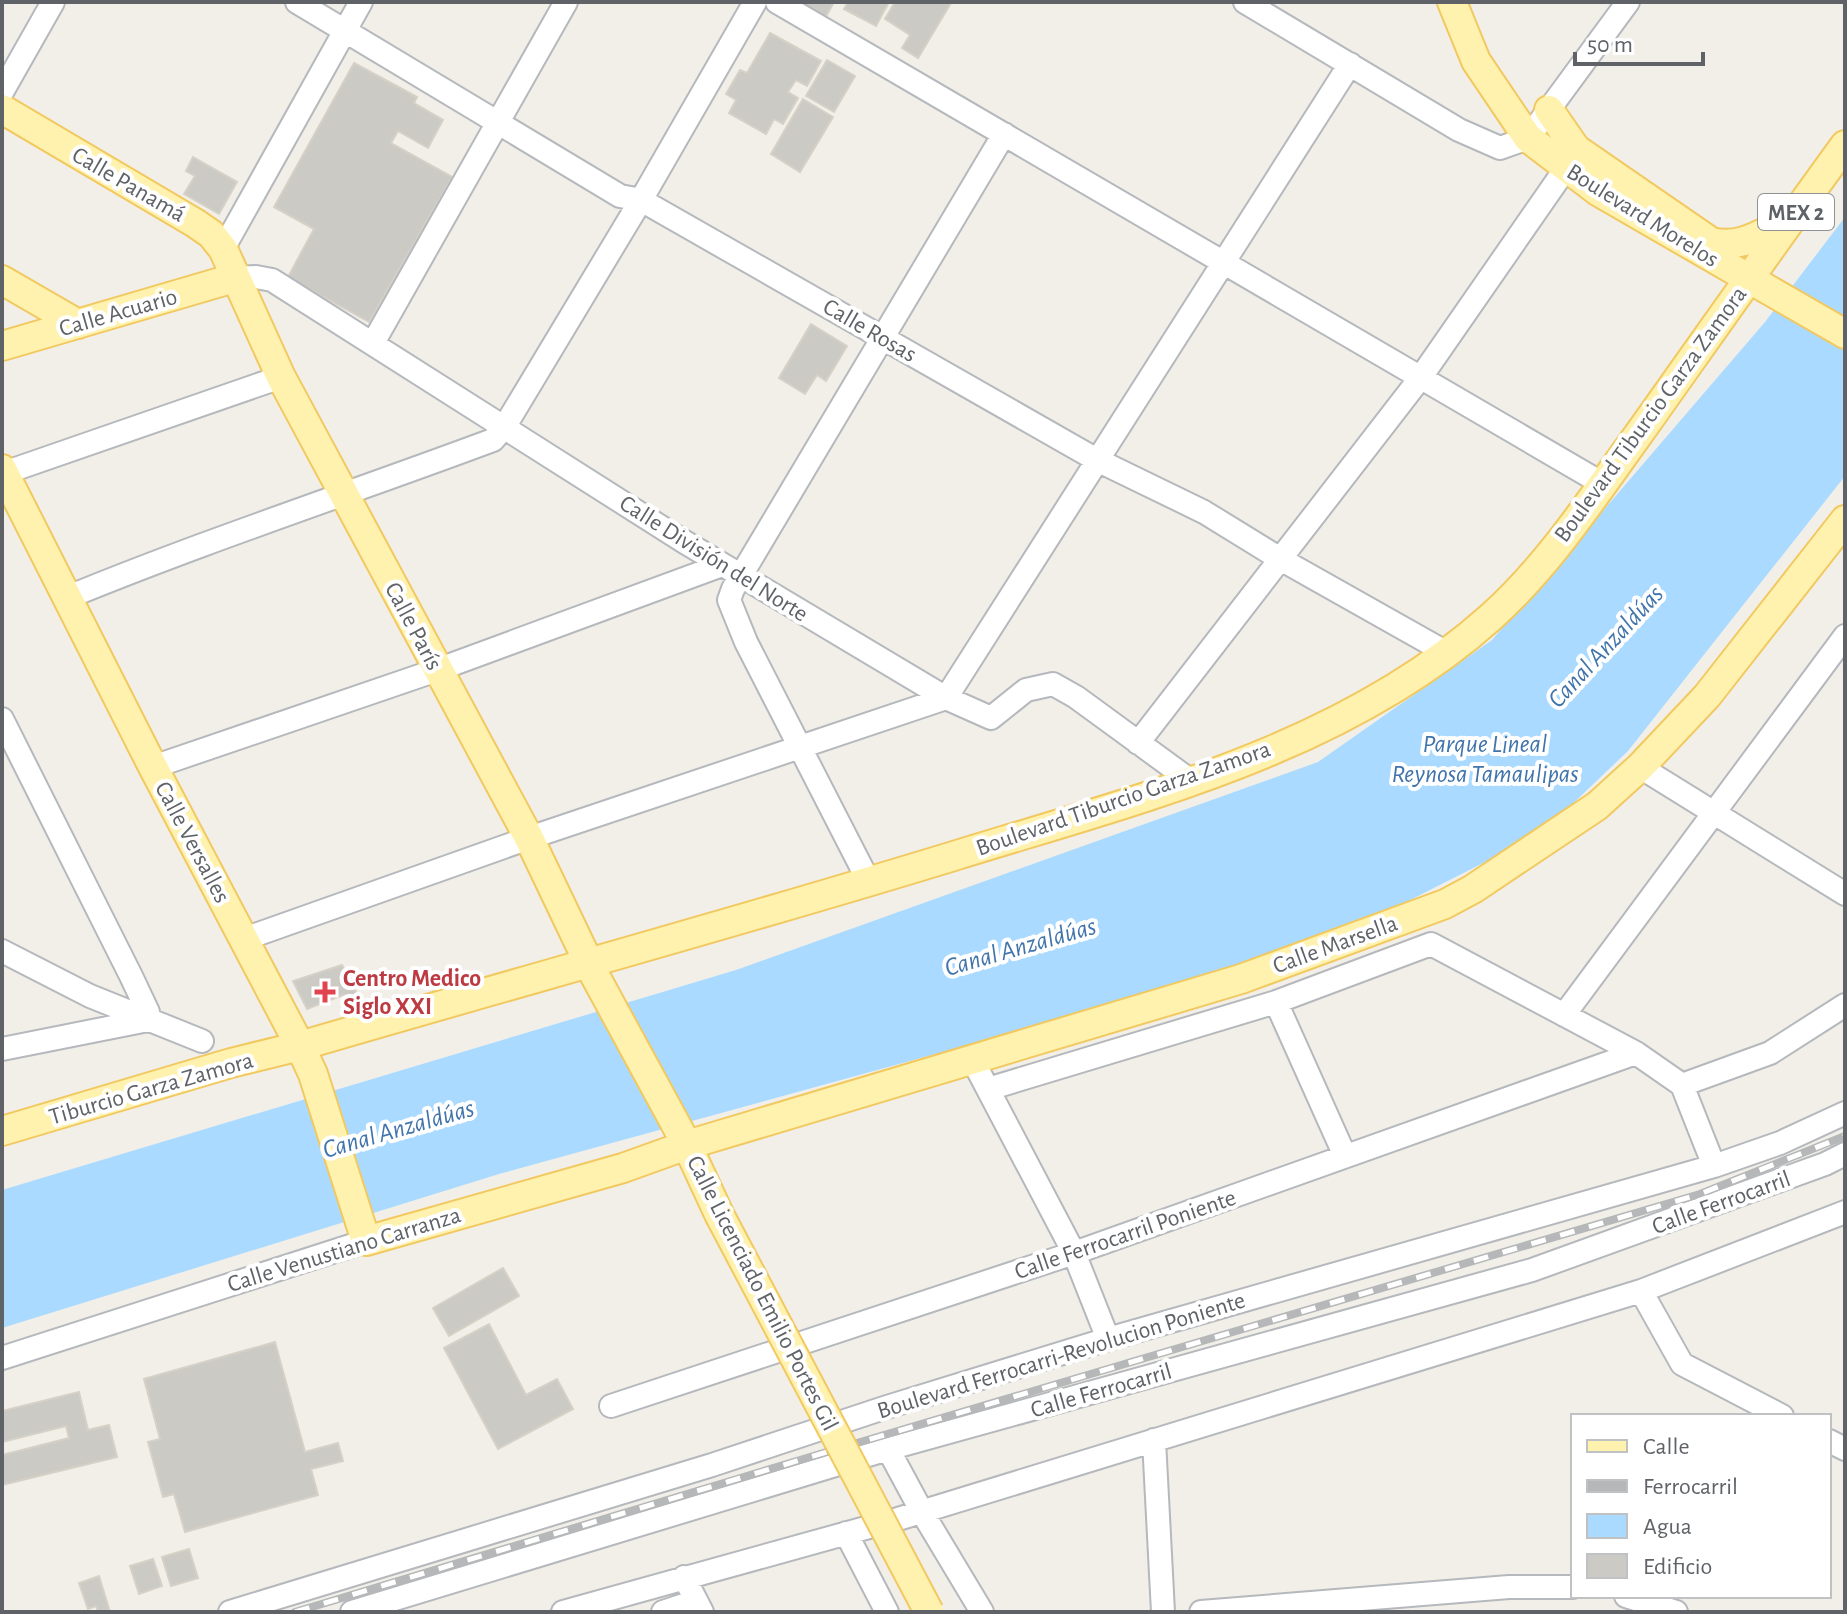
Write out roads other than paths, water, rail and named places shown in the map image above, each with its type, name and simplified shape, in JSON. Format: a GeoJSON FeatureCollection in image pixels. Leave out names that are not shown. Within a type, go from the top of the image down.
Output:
{"type":"FeatureCollection","features":[{"type":"Feature","properties":{"kind":"main road","name":"Boulevard Morelos"},"geometry":{"type":"LineString","coordinates":[[1452,2],[1476,61],[1528,138],[1599,192],[1845,334]]}},
{"type":"Feature","properties":{"kind":"main road","name":"Calle Panamá"},"geometry":{"type":"LineString","coordinates":[[2,109],[211,234],[223,249],[234,278]]}},
{"type":"Feature","properties":{"kind":"main road"},"geometry":{"type":"LineString","coordinates":[[1549,110],[1576,149],[1711,242],[1727,246],[1744,243],[1789,221]]}},
{"type":"Feature","properties":{"kind":"main road","name":"Boulevard Tiburcio Garza Zamora"},"geometry":{"type":"LineString","coordinates":[[2,1147],[233,1078],[306,1060],[1191,781],[1349,714],[1403,684],[1447,653],[1517,592],[1603,484],[1845,145]]}},
{"type":"Feature","properties":{"kind":"main road","name":"Calle Acuario"},"geometry":{"type":"LineString","coordinates":[[2,346],[234,278]]}},
{"type":"Feature","properties":{"kind":"main road","name":"Calle París"},"geometry":{"type":"LineString","coordinates":[[234,278],[281,377],[529,838],[591,968]]}},
{"type":"Feature","properties":{"kind":"main road"},"geometry":{"type":"LineString","coordinates":[[2,280],[78,324]]}},
{"type":"Feature","properties":{"kind":"main road","name":"Calle Versalles"},"geometry":{"type":"LineString","coordinates":[[3,471],[306,1060],[363,1233]]}},
{"type":"Feature","properties":{"kind":"main road","name":"Calle Marsella"},"geometry":{"type":"LineString","coordinates":[[682,1136],[972,1059],[1241,979],[1445,904],[1533,851],[1597,806],[1640,767],[1707,696],[1845,520]]}},
{"type":"Feature","properties":{"kind":"main road","name":"Calle Licenciado Emilio Portes Gil"},"geometry":{"type":"LineString","coordinates":[[591,968],[682,1136],[719,1214],[929,1612]]}},
{"type":"Feature","properties":{"kind":"main road","name":"Tiburcio Garza Zamora"},"geometry":{"type":"LineString","coordinates":[[2,1131],[231,1063],[306,1060]]}},
{"type":"Feature","properties":{"kind":"main road","name":"Calle Venustiano Carranza"},"geometry":{"type":"LineString","coordinates":[[363,1233],[623,1168],[682,1136]]}},
{"type":"Feature","properties":{"kind":"street"},"geometry":{"type":"LineString","coordinates":[[2,92],[53,2]]}},
{"type":"Feature","properties":{"kind":"street","name":"Calle Rosas"},"geometry":{"type":"LineString","coordinates":[[297,2],[620,196],[641,200],[1097,460],[1204,512],[1447,653]]}},
{"type":"Feature","properties":{"kind":"street"},"geometry":{"type":"LineString","coordinates":[[223,249],[361,2]]}},
{"type":"Feature","properties":{"kind":"street"},"geometry":{"type":"LineString","coordinates":[[373,343],[566,2]]}},
{"type":"Feature","properties":{"kind":"street"},"geometry":{"type":"LineString","coordinates":[[66,598],[177,553],[344,496],[493,440],[505,426],[641,200],[755,2]]}},
{"type":"Feature","properties":{"kind":"street"},"geometry":{"type":"LineString","coordinates":[[777,2],[1603,484]]}},
{"type":"Feature","properties":{"kind":"street"},"geometry":{"type":"LineString","coordinates":[[1245,2],[1459,130],[1500,148],[1528,138],[1628,2]]}},
{"type":"Feature","properties":{"kind":"street"},"geometry":{"type":"LineString","coordinates":[[244,939],[529,838],[946,698],[1350,64]]}},
{"type":"Feature","properties":{"kind":"street"},"geometry":{"type":"LineString","coordinates":[[869,882],[734,617],[729,600],[1004,134]]}},
{"type":"Feature","properties":{"kind":"street"},"geometry":{"type":"LineString","coordinates":[[1138,743],[1421,377],[1566,168]]}},
{"type":"Feature","properties":{"kind":"street","name":"Calle División del Norte"},"geometry":{"type":"LineString","coordinates":[[234,278],[272,280],[722,565],[946,698],[991,718],[1026,690],[1053,684],[1076,697],[1191,781]]}},
{"type":"Feature","properties":{"kind":"street"},"geometry":{"type":"LineString","coordinates":[[3,471],[281,377]]}},
{"type":"Feature","properties":{"kind":"street"},"geometry":{"type":"LineString","coordinates":[[153,767],[437,670],[722,565]]}},
{"type":"Feature","properties":{"kind":"street"},"geometry":{"type":"LineString","coordinates":[[1564,1015],[1845,636]]}},
{"type":"Feature","properties":{"kind":"street"},"geometry":{"type":"LineString","coordinates":[[2,719],[131,976],[148,1012],[148,1020]]}},
{"type":"Feature","properties":{"kind":"street"},"geometry":{"type":"LineString","coordinates":[[1640,767],[1845,894]]}},
{"type":"Feature","properties":{"kind":"street"},"geometry":{"type":"LineString","coordinates":[[988,1089],[1276,1002],[1431,944],[1636,1053],[1682,1085],[1714,1166]]}},
{"type":"Feature","properties":{"kind":"street"},"geometry":{"type":"LineString","coordinates":[[2,951],[90,996],[202,1041]]}},
{"type":"Feature","properties":{"kind":"street"},"geometry":{"type":"LineString","coordinates":[[1276,1002],[1345,1156]]}},
{"type":"Feature","properties":{"kind":"street"},"geometry":{"type":"LineString","coordinates":[[1682,1085],[1770,1053],[1845,1005]]}},
{"type":"Feature","properties":{"kind":"street"},"geometry":{"type":"LineString","coordinates":[[2,1049],[148,1020]]}},
{"type":"Feature","properties":{"kind":"street","name":"Calle Ferrocarril Poniente"},"geometry":{"type":"LineString","coordinates":[[611,1406],[1074,1253],[1636,1053]]}},
{"type":"Feature","properties":{"kind":"street"},"geometry":{"type":"LineString","coordinates":[[972,1059],[1074,1253],[1108,1339]]}},
{"type":"Feature","properties":{"kind":"street","name":"Boulevard Ferrocarri-Revolucion Poniente"},"geometry":{"type":"LineString","coordinates":[[230,1612],[712,1465],[1108,1339],[1714,1166],[1780,1143],[1845,1113]]}},
{"type":"Feature","properties":{"kind":"street","name":"Calle Ferrocarril"},"geometry":{"type":"LineString","coordinates":[[352,1612],[888,1449],[1532,1270],[1825,1164],[1845,1154]]}},
{"type":"Feature","properties":{"kind":"street"},"geometry":{"type":"LineString","coordinates":[[563,1612],[922,1512],[1641,1291],[1845,1212]]}},
{"type":"Feature","properties":{"kind":"street","name":"Calle Venustiano Carranza"},"geometry":{"type":"LineString","coordinates":[[2,1358],[363,1233]]}},
{"type":"Feature","properties":{"kind":"street"},"geometry":{"type":"LineString","coordinates":[[1641,1291],[1682,1364],[1778,1414]]}},
{"type":"Feature","properties":{"kind":"street"},"geometry":{"type":"LineString","coordinates":[[1154,1440],[1163,1612]]}},
{"type":"Feature","properties":{"kind":"street"},"geometry":{"type":"LineString","coordinates":[[888,1449],[982,1612]]}},
{"type":"Feature","properties":{"kind":"street"},"geometry":{"type":"LineString","coordinates":[[846,1533],[887,1612]]}},
{"type":"Feature","properties":{"kind":"street"},"geometry":{"type":"LineString","coordinates":[[663,1612],[699,1606],[684,1577]]}},
{"type":"Feature","properties":{"kind":"street"},"geometry":{"type":"LineString","coordinates":[[1201,1612],[1509,1587],[1571,1587]]}},
{"type":"Feature","properties":{"kind":"street"},"geometry":{"type":"LineString","coordinates":[[1632,1598],[1676,1612]]}},
{"type":"Feature","properties":{"kind":"water","name":"Parque Lineal Reynosa Tamaulipas"},"geometry":{"type":"Polygon","coordinates":[[[1845,217],[1845,476],[1628,751],[1542,833],[1363,924],[1230,973],[499,1174],[2,1328],[2,1190],[736,970],[1318,762],[1492,640],[1765,322],[1845,217]]]}},
{"type":"Feature","properties":{"kind":"railway"},"geometry":{"type":"LineString","coordinates":[[295,1612],[1700,1194],[1845,1136]]}},
{"type":"Feature","properties":{"kind":"place","name":"Centro Medico Siglo XXI"},"geometry":{"type":"Point","coordinates":[325,992]}},
{"type":"Feature","properties":{"kind":"water label","name":"Canal Anzaldúas"},"geometry":{"type":"Point","coordinates":[1605,646]}},
{"type":"Feature","properties":{"kind":"water label","name":"Canal Anzaldúas"},"geometry":{"type":"Point","coordinates":[1020,946]}},
{"type":"Feature","properties":{"kind":"water label","name":"Canal Anzaldúas"},"geometry":{"type":"Point","coordinates":[398,1128]}}]}
